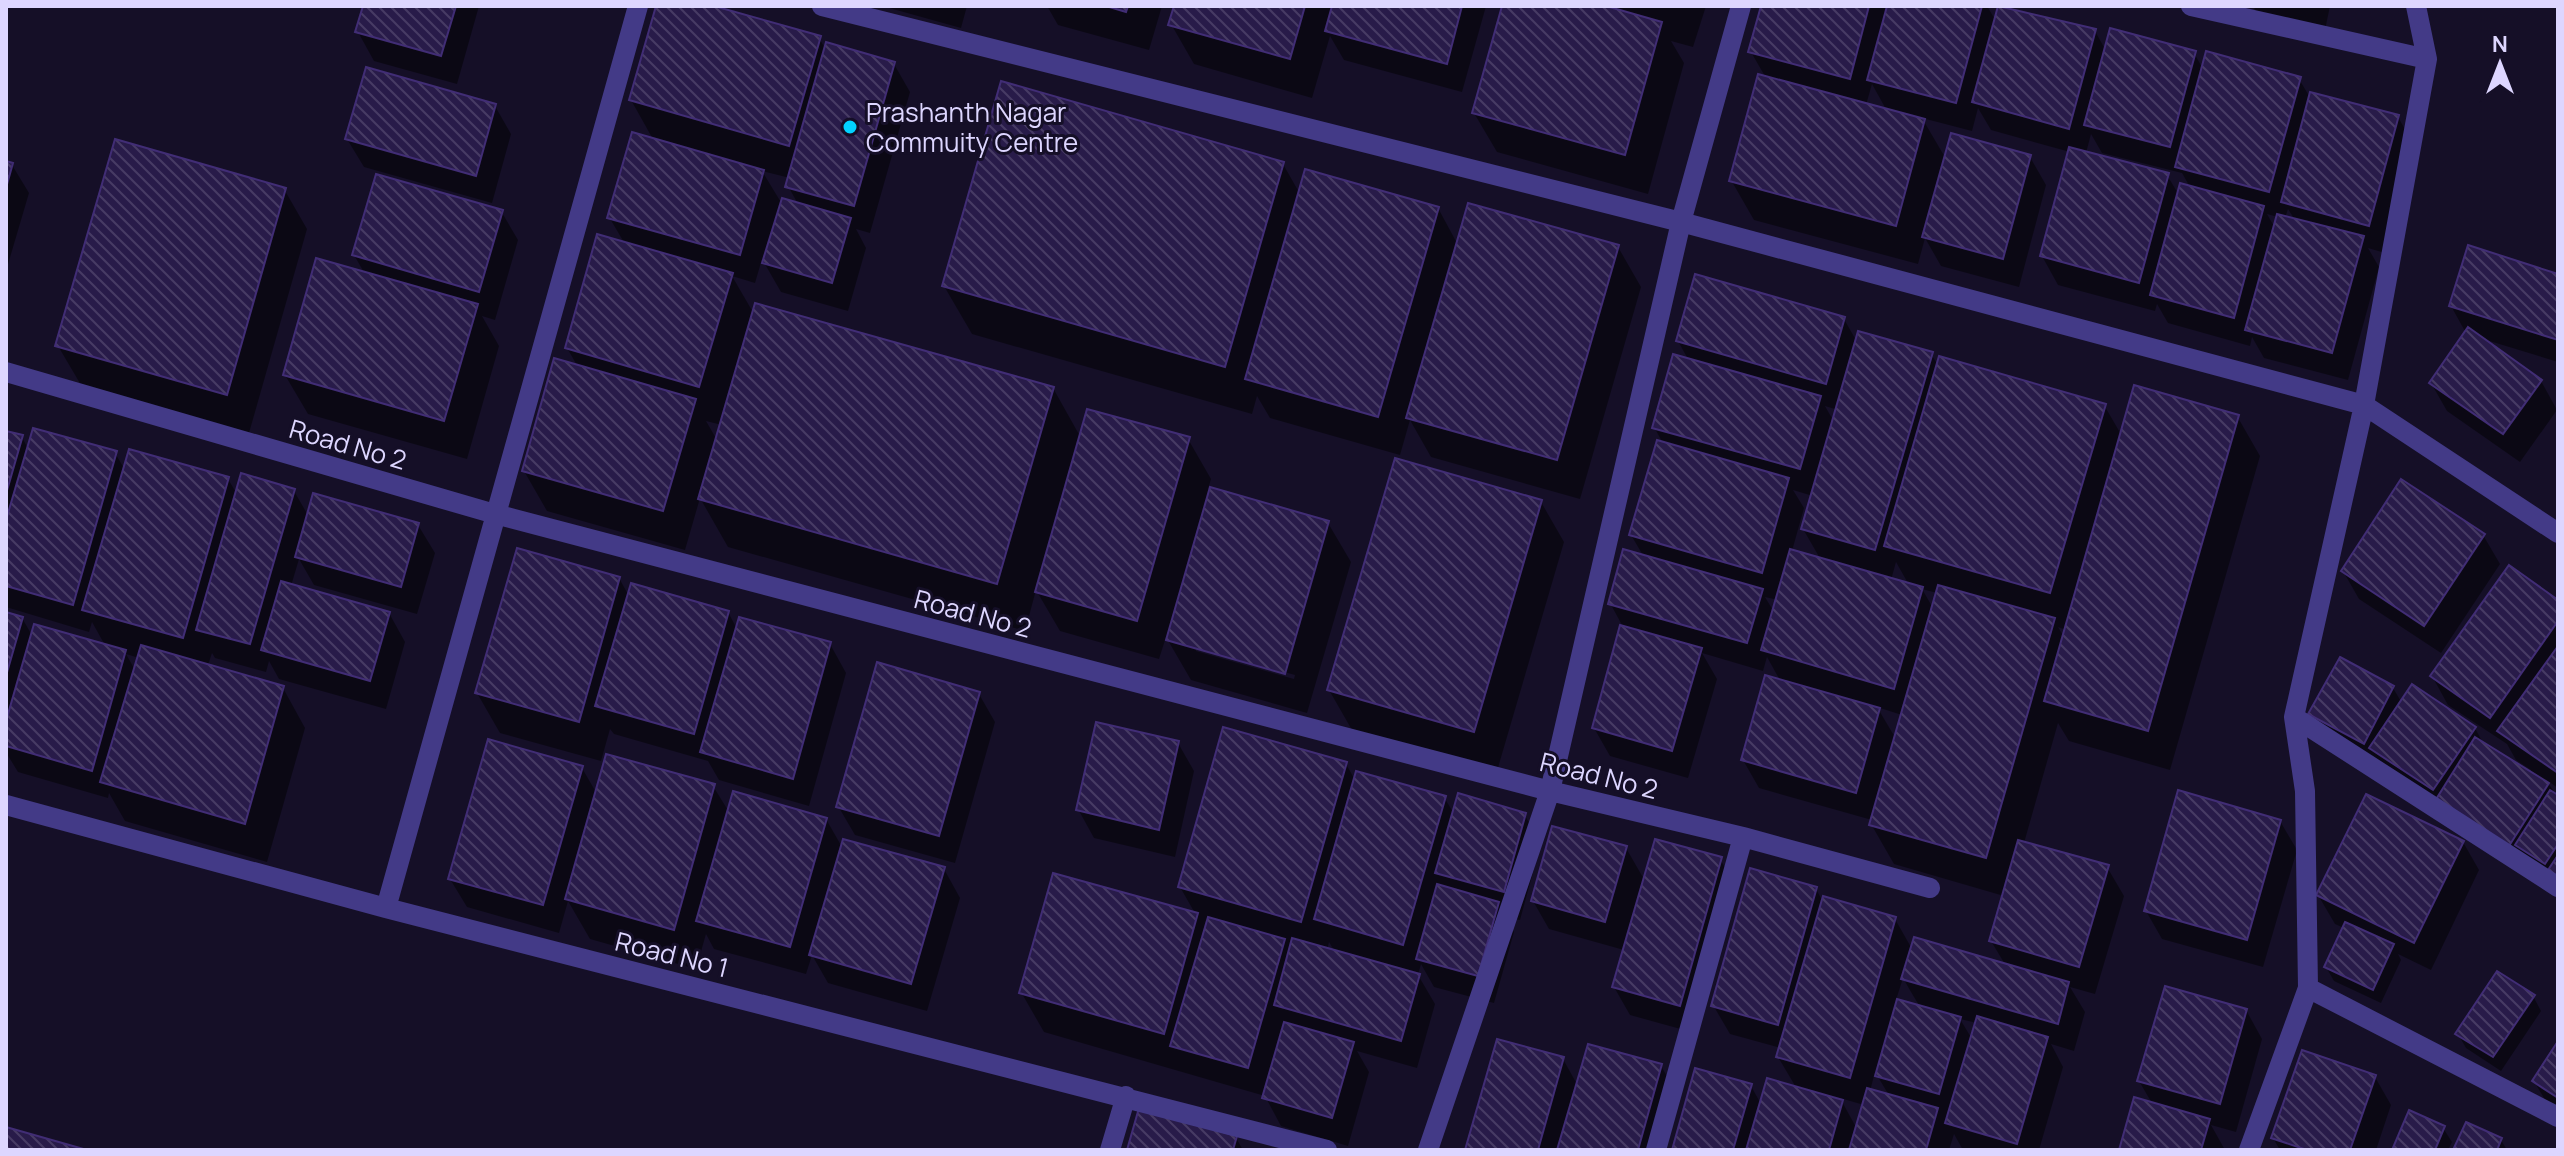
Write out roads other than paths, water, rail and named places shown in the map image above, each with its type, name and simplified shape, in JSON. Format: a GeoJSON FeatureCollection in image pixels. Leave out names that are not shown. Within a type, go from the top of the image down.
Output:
{"type":"FeatureCollection","features":[{"type":"Feature","properties":{"kind":"street"},"geometry":{"type":"LineString","coordinates":[[386,908],[638,6]]}},
{"type":"Feature","properties":{"kind":"street"},"geometry":{"type":"LineString","coordinates":[[822,6],[1681,222],[2364,405],[2558,533]]}},
{"type":"Feature","properties":{"kind":"street"},"geometry":{"type":"LineString","coordinates":[[1428,1150],[1550,791],[1681,222],[1741,6]]}},
{"type":"Feature","properties":{"kind":"street"},"geometry":{"type":"LineString","coordinates":[[2191,6],[2427,59]]}},
{"type":"Feature","properties":{"kind":"street"},"geometry":{"type":"LineString","coordinates":[[2249,1150],[2308,988],[2305,791],[2294,717],[2364,405],[2427,59],[2416,6]]}},
{"type":"Feature","properties":{"kind":"street","name":"Road No 2"},"geometry":{"type":"LineString","coordinates":[[6,372],[495,514],[1930,888]]}},
{"type":"Feature","properties":{"kind":"street"},"geometry":{"type":"LineString","coordinates":[[2294,717],[2558,887]]}},
{"type":"Feature","properties":{"kind":"street","name":"Road No 1"},"geometry":{"type":"LineString","coordinates":[[6,805],[386,908],[1327,1150]]}},
{"type":"Feature","properties":{"kind":"street"},"geometry":{"type":"LineString","coordinates":[[1656,1150],[1743,837]]}},
{"type":"Feature","properties":{"kind":"street"},"geometry":{"type":"LineString","coordinates":[[2308,988],[2558,1117]]}},
{"type":"Feature","properties":{"kind":"street"},"geometry":{"type":"LineString","coordinates":[[1110,1150],[1126,1096]]}},
{"type":"Feature","properties":{"kind":"place","name":"Prashanth Nagar Commuity Centre"},"geometry":{"type":"Point","coordinates":[850,127]}}]}
